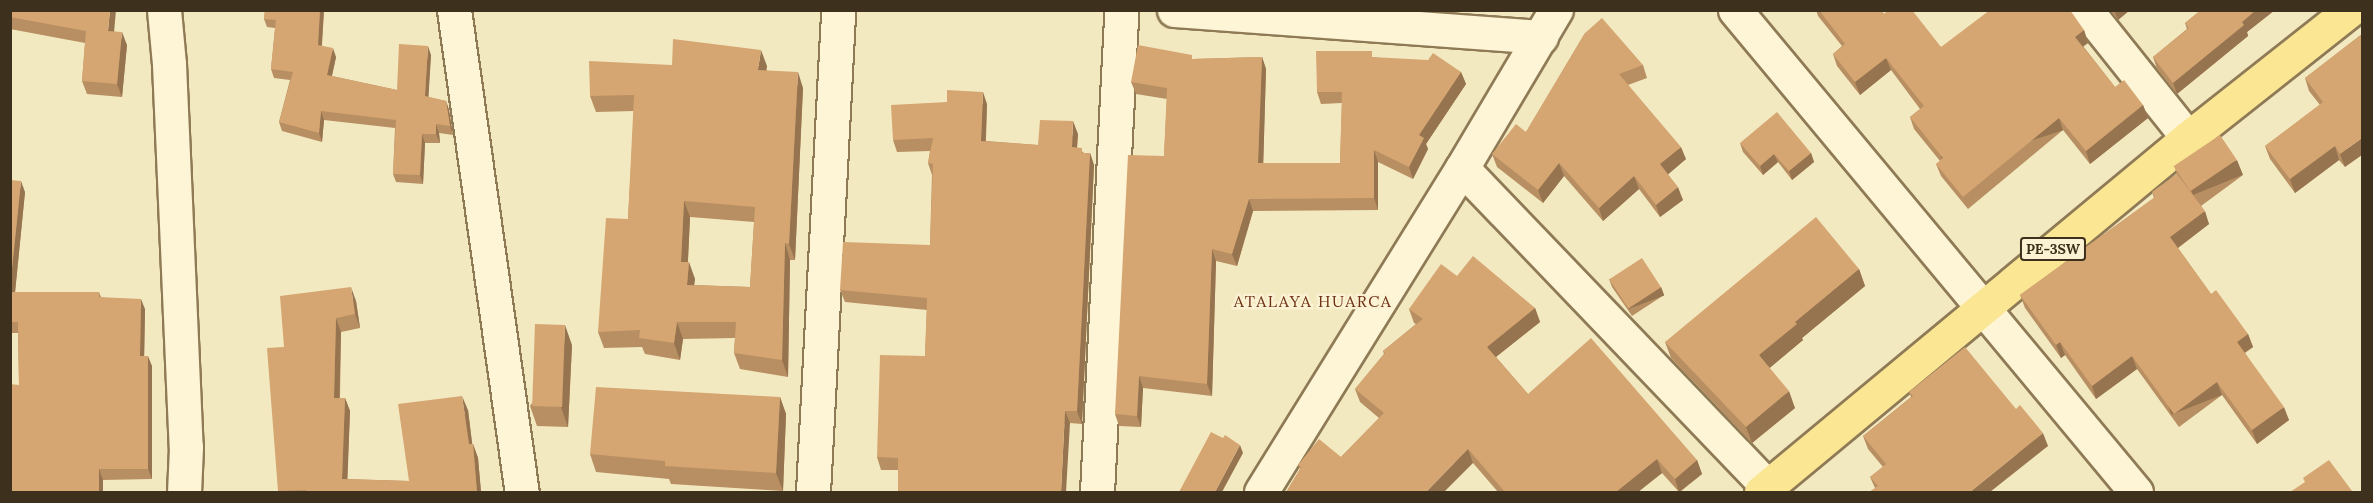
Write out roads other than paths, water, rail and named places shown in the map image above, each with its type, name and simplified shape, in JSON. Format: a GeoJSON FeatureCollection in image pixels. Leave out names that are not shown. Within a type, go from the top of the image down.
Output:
{"type":"FeatureCollection","features":[{"type":"Feature","properties":{"kind":"main road","name":"PE-3SW"},"geometry":{"type":"LineString","coordinates":[[1764,489],[2188,138],[2350,10]]}},
{"type":"Feature","properties":{"kind":"street"},"geometry":{"type":"LineString","coordinates":[[164,10],[169,64],[185,435],[184,492]]}},
{"type":"Feature","properties":{"kind":"street"},"geometry":{"type":"LineString","coordinates":[[454,10],[522,492]]}},
{"type":"Feature","properties":{"kind":"street"},"geometry":{"type":"LineString","coordinates":[[813,492],[838,10]]}},
{"type":"Feature","properties":{"kind":"street"},"geometry":{"type":"LineString","coordinates":[[1097,492],[1121,10]]}},
{"type":"Feature","properties":{"kind":"street"},"geometry":{"type":"LineString","coordinates":[[1174,10],[1548,24],[1462,168],[1261,492]]}},
{"type":"Feature","properties":{"kind":"street"},"geometry":{"type":"LineString","coordinates":[[1736,10],[2136,492]]}},
{"type":"Feature","properties":{"kind":"street"},"geometry":{"type":"LineString","coordinates":[[2086,10],[2188,138]]}},
{"type":"Feature","properties":{"kind":"street"},"geometry":{"type":"LineString","coordinates":[[1462,168],[1764,489]]}},
{"type":"Feature","properties":{"kind":"district","name":"ATALAYA HUARCA"},"geometry":{"type":"Point","coordinates":[1313,301]}}]}
